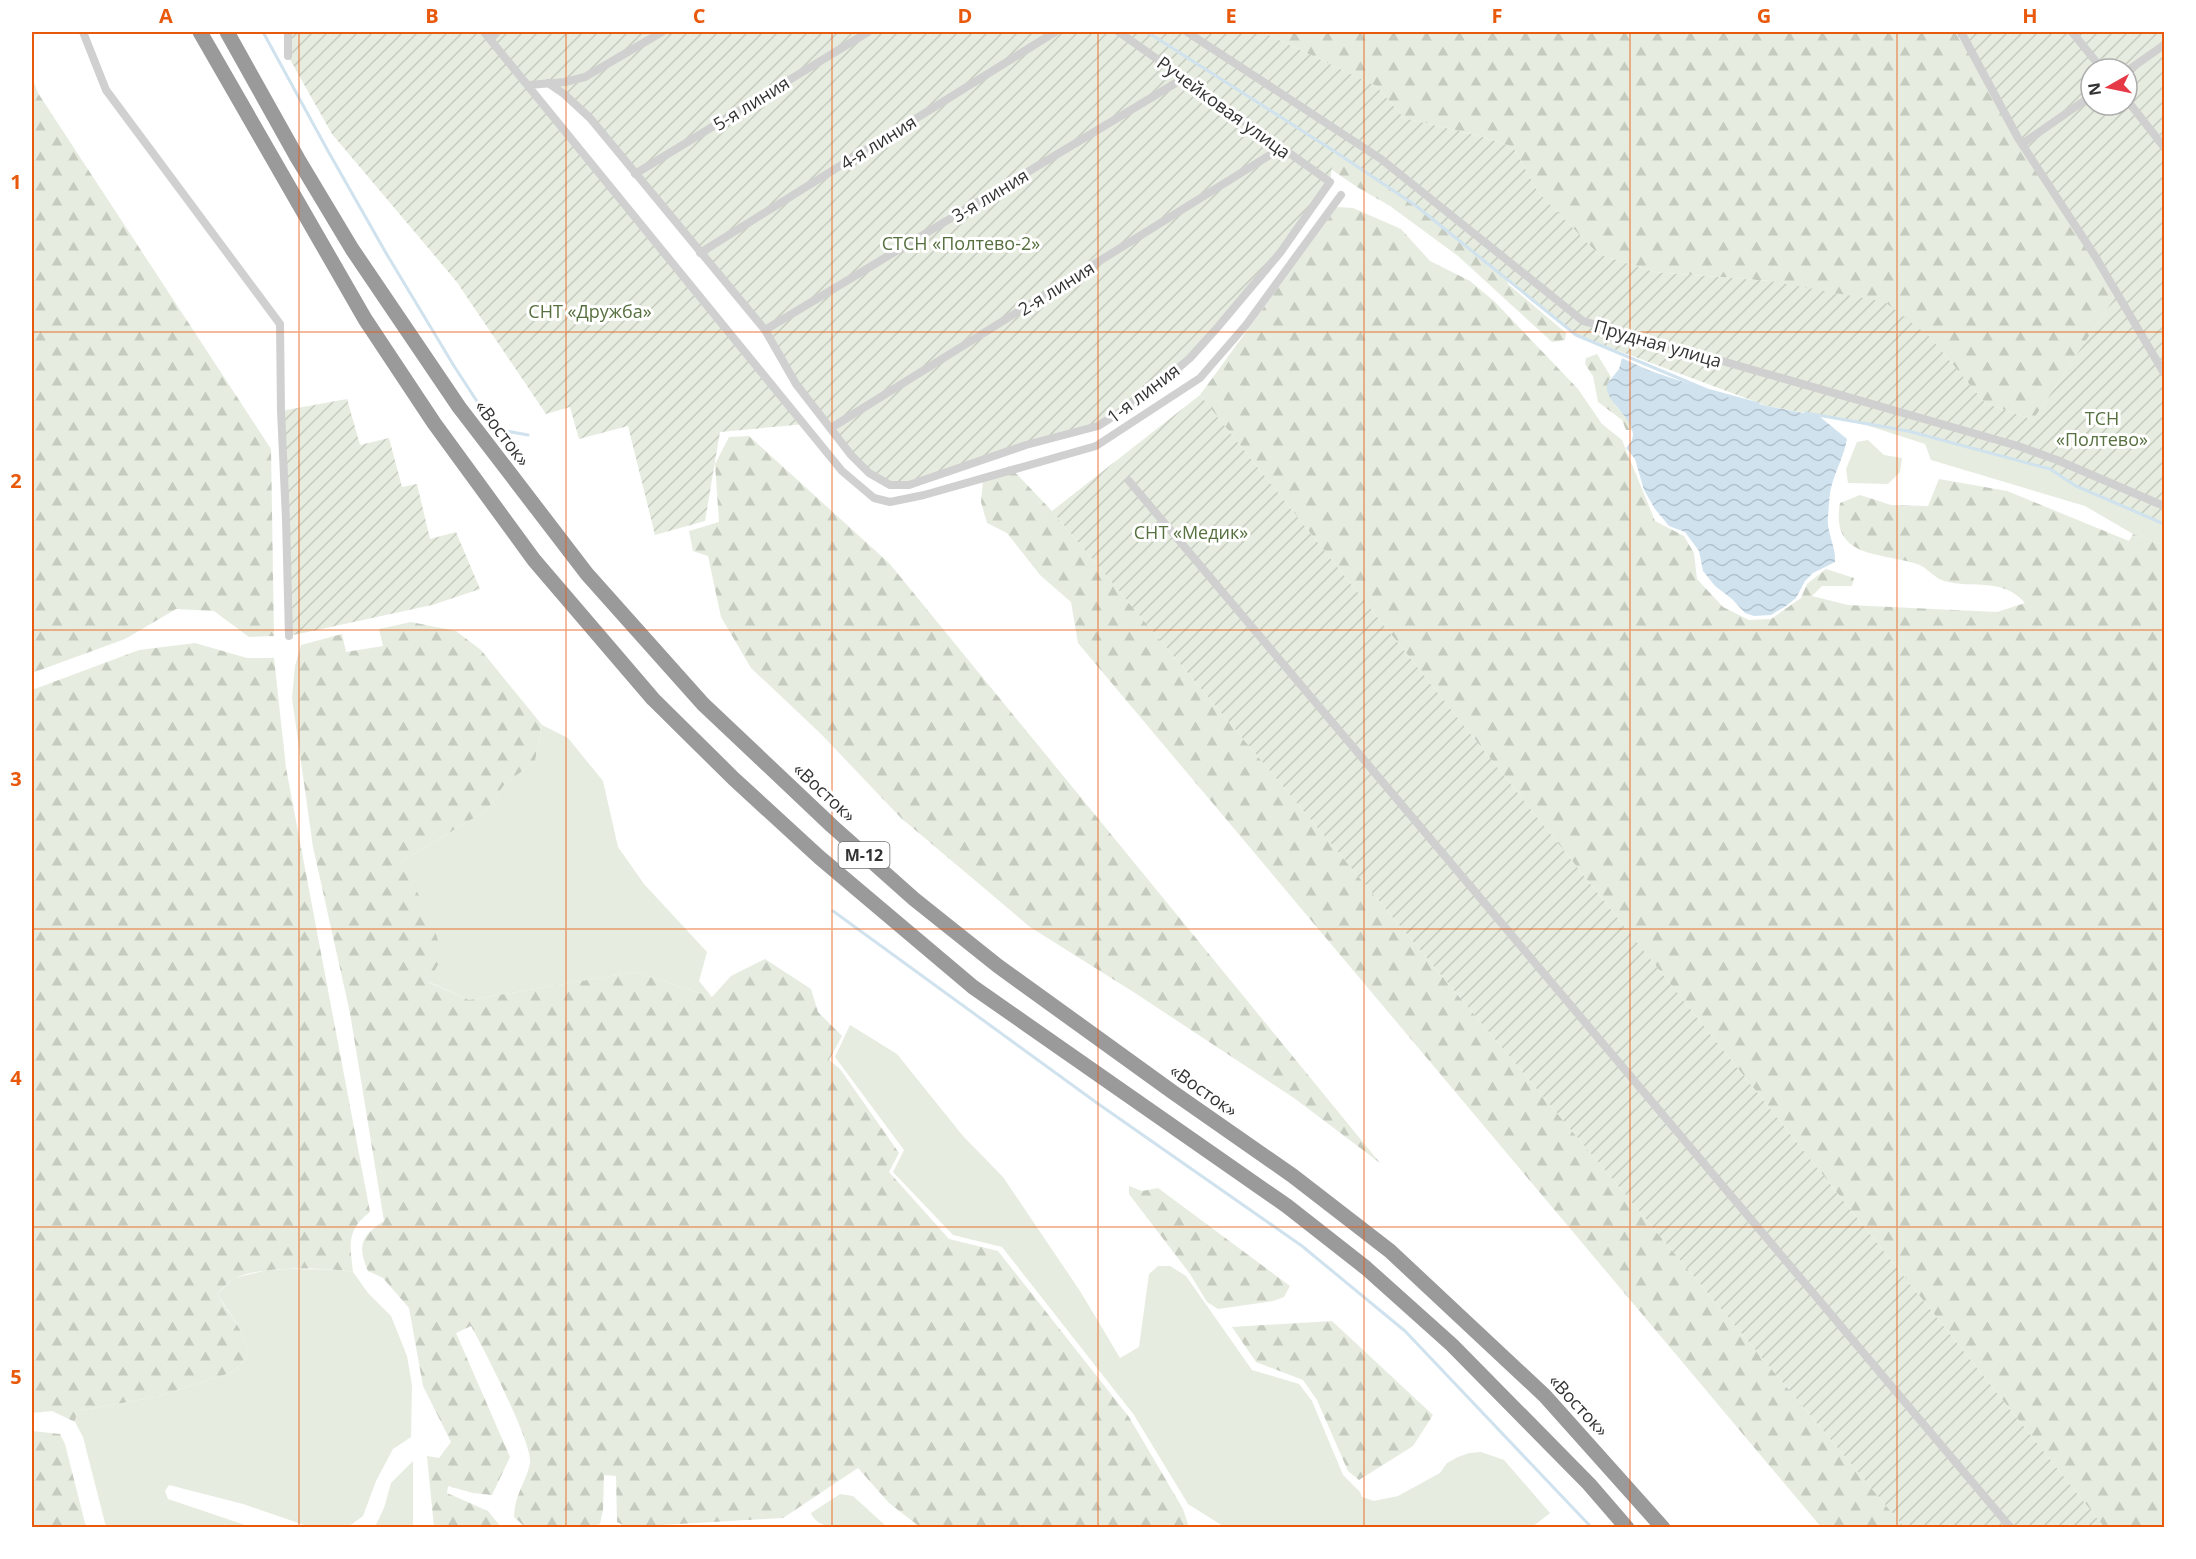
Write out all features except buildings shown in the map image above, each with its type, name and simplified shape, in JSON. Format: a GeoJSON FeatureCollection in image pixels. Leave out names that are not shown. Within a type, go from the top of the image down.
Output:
{"type":"FeatureCollection","features":[{"type":"Feature","properties":{"kind":"highway","name":"М-12"},"geometry":{"type":"LineString","coordinates":[[200,32],[365,319],[434,423],[534,560],[653,699],[734,779],[819,857],[973,987],[1287,1206],[1366,1268],[1452,1344],[1589,1484],[1627,1527]]}},
{"type":"Feature","properties":{"kind":"highway","name":"«Восток»"},"geometry":{"type":"LineString","coordinates":[[227,32],[346,239],[459,407],[587,574],[703,704],[832,826],[914,899],[998,966],[1293,1176],[1390,1251],[1545,1396],[1663,1527]]}},
{"type":"Feature","properties":{"kind":"street"},"geometry":{"type":"LineString","coordinates":[[83,32],[106,90],[280,324],[289,636]]}},
{"type":"Feature","properties":{"kind":"street"},"geometry":{"type":"LineString","coordinates":[[288,32],[288,56]]}},
{"type":"Feature","properties":{"kind":"street"},"geometry":{"type":"LineString","coordinates":[[484,32],[842,471],[874,498],[890,502],[924,495],[1096,446],[1200,378],[1246,325],[1341,195]]}},
{"type":"Feature","properties":{"kind":"street"},"geometry":{"type":"LineString","coordinates":[[491,39],[497,32]]}},
{"type":"Feature","properties":{"kind":"street"},"geometry":{"type":"LineString","coordinates":[[529,85],[585,77],[662,32]]}},
{"type":"Feature","properties":{"kind":"street","name":"5-я линия"},"geometry":{"type":"LineString","coordinates":[[635,174],[868,32]]}},
{"type":"Feature","properties":{"kind":"street","name":"4-я линия"},"geometry":{"type":"LineString","coordinates":[[700,253],[1055,32]]}},
{"type":"Feature","properties":{"kind":"street","name":"Ручейковая улица"},"geometry":{"type":"LineString","coordinates":[[1119,32],[1330,182]]}},
{"type":"Feature","properties":{"kind":"street","name":"Прудная улица"},"geometry":{"type":"LineString","coordinates":[[1187,32],[1381,159],[1583,321],[2018,446],[2057,460],[2164,506]]}},
{"type":"Feature","properties":{"kind":"street"},"geometry":{"type":"LineString","coordinates":[[1961,32],[2022,144],[2095,256],[2164,373]]}},
{"type":"Feature","properties":{"kind":"street"},"geometry":{"type":"LineString","coordinates":[[2072,32],[2092,57]]}},
{"type":"Feature","properties":{"kind":"street"},"geometry":{"type":"LineString","coordinates":[[2139,63],[2164,45]]}},
{"type":"Feature","properties":{"kind":"street","name":"3-я линия"},"geometry":{"type":"LineString","coordinates":[[765,330],[1184,78]]}},
{"type":"Feature","properties":{"kind":"street","name":"1-я линия"},"geometry":{"type":"LineString","coordinates":[[548,83],[590,118],[765,330],[796,384],[851,455],[869,474],[890,485],[909,485],[1026,445],[1098,426],[1148,394],[1190,358],[1280,253],[1330,182]]}},
{"type":"Feature","properties":{"kind":"street"},"geometry":{"type":"LineString","coordinates":[[2022,144],[2079,104]]}},
{"type":"Feature","properties":{"kind":"street"},"geometry":{"type":"LineString","coordinates":[[2139,115],[2164,147]]}},
{"type":"Feature","properties":{"kind":"street","name":"2-я линия"},"geometry":{"type":"LineString","coordinates":[[831,428],[1281,147]]}},
{"type":"Feature","properties":{"kind":"street"},"geometry":{"type":"LineString","coordinates":[[1129,481],[2011,1527]]}},
{"type":"Feature","properties":{"kind":"green space"},"geometry":{"type":"Polygon","coordinates":[[[288,32],[1262,32],[1376,86],[1404,118],[1483,137],[1513,147],[1538,192],[1598,254],[1654,272],[1770,281],[1885,302],[1930,337],[1985,403],[2033,420],[2113,300],[2111,284],[2025,151],[1984,75],[1955,32],[2164,32],[2164,524],[2076,486],[2050,469],[1908,431],[1767,406],[1576,335],[1415,205],[1334,151],[1330,182],[1280,253],[1217,328],[1147,395],[1098,426],[909,485],[890,485],[869,473],[796,384],[765,330],[590,118],[548,83],[530,85],[806,424],[720,432],[705,521],[655,535],[628,426],[579,439],[570,407],[546,414],[456,281],[332,134],[288,56],[288,32]]]}},
{"type":"Feature","properties":{"kind":"green space"},"geometry":{"type":"Polygon","coordinates":[[[1131,32],[1172,32],[1504,269],[1508,284],[1566,333],[1565,340],[1552,342],[1458,256],[1390,206],[1357,187],[1131,32]]]}},
{"type":"Feature","properties":{"kind":"green space"},"geometry":{"type":"Polygon","coordinates":[[[1262,32],[1955,32],[1984,75],[2111,284],[2113,300],[2033,420],[1985,403],[1930,337],[1770,281],[1654,272],[1598,254],[1538,192],[1513,147],[1483,137],[1404,118],[1376,86],[1262,32]]]}},
{"type":"Feature","properties":{"kind":"green space"},"geometry":{"type":"Polygon","coordinates":[[[32,77],[38,93],[271,449],[274,636],[249,637],[214,611],[176,609],[125,639],[32,673],[32,77]]]}},
{"type":"Feature","properties":{"kind":"green space"},"geometry":{"type":"Polygon","coordinates":[[[1337,207],[1353,208],[1401,229],[1430,261],[1470,281],[1495,302],[1578,389],[1602,424],[1622,440],[1655,521],[1684,536],[1694,553],[1697,579],[1723,607],[1749,620],[1771,619],[1801,598],[1807,584],[1826,569],[1854,578],[1852,586],[1822,586],[1812,596],[1848,605],[1997,612],[2025,603],[2007,590],[1987,585],[1944,581],[1917,564],[1861,550],[1850,544],[1843,534],[1839,521],[1840,503],[1860,495],[1891,505],[1928,506],[1939,479],[2007,491],[2129,541],[2133,534],[2164,545],[2164,1527],[2104,1527],[1200,395],[1337,207]]]}},
{"type":"Feature","properties":{"kind":"green space"},"geometry":{"type":"Polygon","coordinates":[[[1639,352],[2048,465],[2164,517],[2164,545],[2133,534],[2085,506],[1931,460],[1925,444],[1639,352]]]}},
{"type":"Feature","properties":{"kind":"green space"},"geometry":{"type":"Polygon","coordinates":[[[1597,354],[1611,377],[1607,384],[1615,405],[1630,423],[1632,430],[1626,430],[1622,420],[1598,402],[1593,376],[1585,364],[1586,358],[1597,354]]]}},
{"type":"Feature","properties":{"kind":"green space","name":"СНТ «Медик»"},"geometry":{"type":"Polygon","coordinates":[[[1200,395],[2104,1527],[1904,1527],[1052,511],[1200,395]]]}},
{"type":"Feature","properties":{"kind":"green space"},"geometry":{"type":"Polygon","coordinates":[[[347,399],[360,445],[389,438],[402,487],[417,484],[430,539],[456,532],[480,589],[432,605],[289,636],[281,411],[347,399]]]}},
{"type":"Feature","properties":{"kind":"green space"},"geometry":{"type":"Polygon","coordinates":[[[749,436],[889,563],[1380,1163],[1294,1098],[1030,927],[901,818],[821,734],[751,668],[721,617],[708,556],[693,551],[689,531],[719,522],[715,464],[729,437],[749,436]]]}},
{"type":"Feature","properties":{"kind":"green space"},"geometry":{"type":"Polygon","coordinates":[[[1868,440],[1884,455],[1902,458],[1900,472],[1888,484],[1848,483],[1846,469],[1857,442],[1868,440]]]}},
{"type":"Feature","properties":{"kind":"green space"},"geometry":{"type":"Polygon","coordinates":[[[1009,466],[1052,511],[1904,1527],[1821,1527],[1078,643],[1071,602],[1040,575],[1007,533],[987,523],[981,502],[983,481],[1009,466]]]}},
{"type":"Feature","properties":{"kind":"green space"},"geometry":{"type":"Polygon","coordinates":[[[411,622],[456,631],[481,650],[542,725],[535,761],[504,785],[487,810],[402,861],[432,922],[443,956],[428,982],[469,1000],[635,972],[712,997],[731,976],[765,959],[811,989],[818,1012],[842,1036],[829,1060],[840,1069],[899,1153],[889,1172],[949,1239],[998,1251],[1129,1417],[1183,1509],[1189,1527],[920,1527],[889,1503],[858,1468],[783,1518],[627,1527],[617,1522],[616,1476],[604,1475],[603,1510],[600,1524],[588,1528],[525,1527],[514,1517],[516,1501],[530,1463],[529,1453],[506,1395],[471,1326],[456,1333],[510,1457],[492,1495],[473,1493],[448,1486],[447,1493],[488,1511],[501,1527],[434,1527],[427,1456],[439,1458],[451,1442],[423,1386],[409,1308],[383,1278],[368,1271],[363,1254],[363,1242],[366,1237],[370,1231],[384,1221],[350,1013],[313,847],[292,698],[295,666],[301,645],[342,634],[346,652],[383,646],[379,629],[411,622]]]}},
{"type":"Feature","properties":{"kind":"green space"},"geometry":{"type":"Polygon","coordinates":[[[195,643],[247,658],[274,658],[286,768],[370,1212],[357,1225],[351,1239],[353,1272],[327,1269],[260,1271],[235,1278],[217,1294],[240,1330],[247,1346],[245,1359],[233,1372],[156,1397],[77,1411],[75,1422],[52,1411],[32,1413],[32,690],[139,650],[195,643]]]}},
{"type":"Feature","properties":{"kind":"green space"},"geometry":{"type":"Polygon","coordinates":[[[542,725],[568,738],[603,781],[618,847],[644,884],[707,952],[699,981],[712,997],[635,972],[469,1000],[427,981],[402,861],[487,810],[504,785],[535,761],[542,725]]]}},
{"type":"Feature","properties":{"kind":"green space"},"geometry":{"type":"Polygon","coordinates":[[[850,1025],[897,1054],[963,1136],[1003,1177],[1080,1291],[1120,1358],[1139,1347],[1149,1274],[1158,1266],[1170,1266],[1186,1276],[1252,1370],[1299,1384],[1312,1401],[1343,1475],[1362,1497],[1374,1501],[1398,1496],[1440,1473],[1447,1463],[1458,1457],[1481,1452],[1504,1460],[1550,1513],[1531,1528],[1226,1528],[1188,1504],[1134,1415],[1002,1247],[953,1235],[893,1172],[904,1150],[835,1057],[850,1025]]]}},
{"type":"Feature","properties":{"kind":"green space"},"geometry":{"type":"Polygon","coordinates":[[[1129,1186],[1142,1191],[1158,1188],[1290,1286],[1284,1297],[1273,1301],[1218,1309],[1207,1302],[1190,1274],[1129,1194],[1129,1186]]]}},
{"type":"Feature","properties":{"kind":"green space"},"geometry":{"type":"Polygon","coordinates":[[[267,1270],[353,1272],[368,1293],[391,1316],[407,1356],[412,1385],[411,1437],[393,1449],[376,1481],[363,1516],[348,1527],[310,1527],[243,1504],[169,1485],[165,1491],[168,1499],[251,1527],[106,1527],[83,1437],[75,1422],[77,1411],[156,1397],[233,1372],[245,1359],[247,1346],[236,1322],[217,1294],[234,1278],[267,1270]]]}},
{"type":"Feature","properties":{"kind":"green space"},"geometry":{"type":"Polygon","coordinates":[[[1332,1321],[1433,1415],[1413,1446],[1359,1480],[1348,1471],[1317,1400],[1303,1380],[1256,1362],[1232,1327],[1332,1321]]]}},
{"type":"Feature","properties":{"kind":"green space"},"geometry":{"type":"Polygon","coordinates":[[[32,1431],[60,1434],[65,1444],[86,1527],[32,1527],[32,1431]]]}},
{"type":"Feature","properties":{"kind":"green space"},"geometry":{"type":"Polygon","coordinates":[[[413,1461],[413,1527],[375,1527],[384,1508],[391,1483],[413,1461]]]}},
{"type":"Feature","properties":{"kind":"green space"},"geometry":{"type":"Polygon","coordinates":[[[840,1494],[853,1496],[887,1527],[844,1529],[823,1525],[816,1520],[811,1513],[840,1494]]]}},
{"type":"Feature","properties":{"kind":"water"},"geometry":{"type":"Polygon","coordinates":[[[1622,358],[1648,370],[1707,390],[1767,406],[1819,416],[1847,439],[1829,500],[1828,522],[1835,562],[1813,573],[1805,581],[1796,598],[1786,606],[1771,615],[1754,616],[1745,613],[1715,586],[1703,571],[1699,551],[1685,532],[1669,526],[1655,509],[1644,490],[1635,459],[1626,448],[1632,441],[1631,427],[1607,392],[1607,384],[1619,369],[1622,358]]]}},
{"type":"Feature","properties":{"kind":"waterway"},"geometry":{"type":"LineString","coordinates":[[263,32],[386,253],[495,429],[528,435]]}},
{"type":"Feature","properties":{"kind":"waterway"},"geometry":{"type":"LineString","coordinates":[[1147,32],[1415,205],[1576,335],[1707,390],[1758,404]]}},
{"type":"Feature","properties":{"kind":"waterway"},"geometry":{"type":"LineString","coordinates":[[1806,413],[1908,431],[2050,469],[2076,486],[2164,524]]}},
{"type":"Feature","properties":{"kind":"waterway"},"geometry":{"type":"LineString","coordinates":[[833,911],[1097,1103],[1302,1246],[1405,1331],[1592,1528]]}},
{"type":"Feature","properties":{"kind":"park label","name":"СТСН «Полтево-2»"},"geometry":{"type":"Point","coordinates":[961,243]}},
{"type":"Feature","properties":{"kind":"park label","name":"СНТ «Дружба»"},"geometry":{"type":"Point","coordinates":[590,311]}},
{"type":"Feature","properties":{"kind":"park label","name":"ТСН «Полтево»"},"geometry":{"type":"Point","coordinates":[2102,428]}}]}
